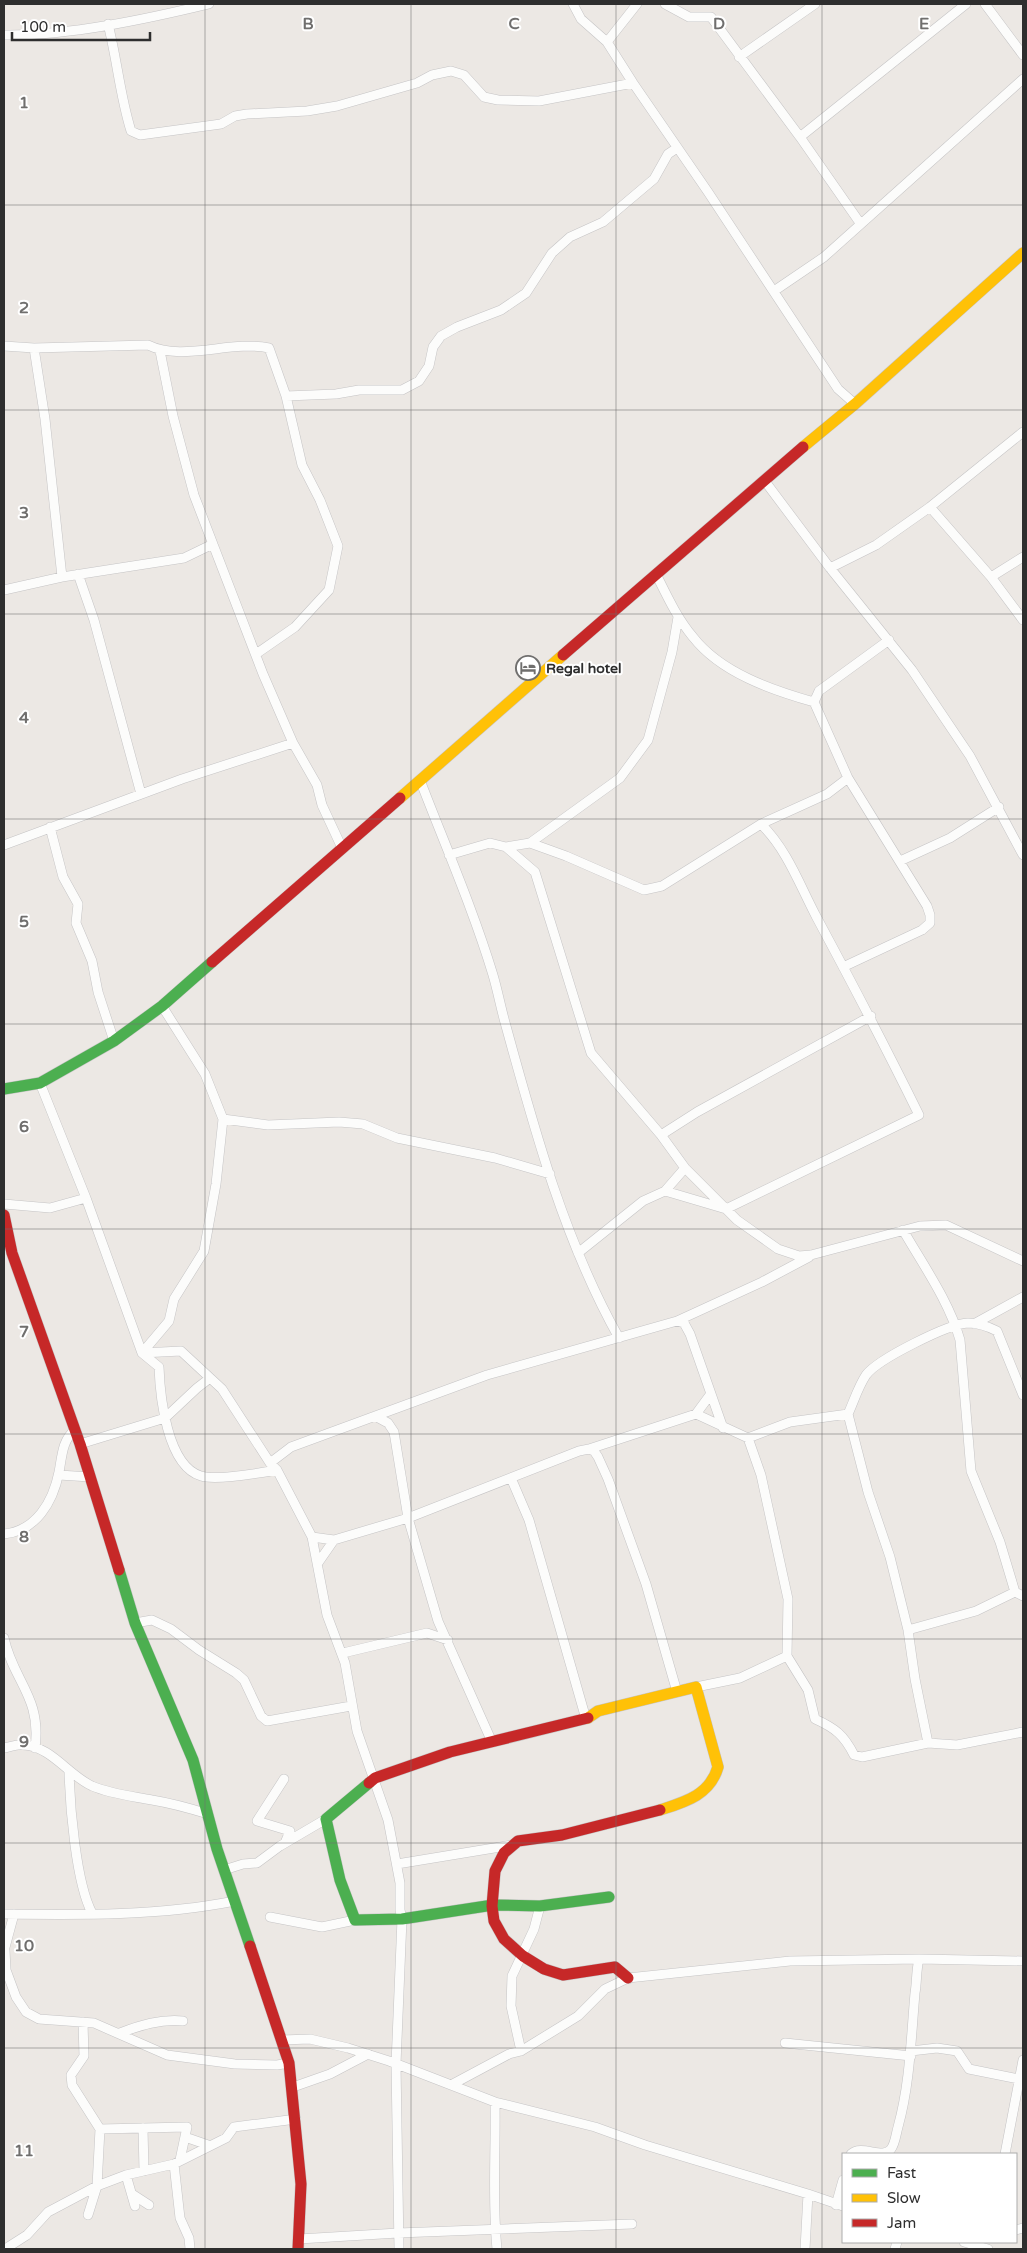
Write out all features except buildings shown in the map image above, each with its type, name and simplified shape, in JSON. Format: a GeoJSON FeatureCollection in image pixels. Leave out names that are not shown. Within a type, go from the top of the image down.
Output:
{"type":"FeatureCollection","features":[{"type":"Feature","properties":{"kind":"street"},"geometry":{"type":"LineString","coordinates":[[4,35],[32,36],[108,24],[209,4]]}},
{"type":"Feature","properties":{"kind":"street"},"geometry":{"type":"LineString","coordinates":[[573,4],[581,19],[607,42],[838,389],[855,404]]}},
{"type":"Feature","properties":{"kind":"street"},"geometry":{"type":"LineString","coordinates":[[607,42],[637,4]]}},
{"type":"Feature","properties":{"kind":"street"},"geometry":{"type":"LineString","coordinates":[[665,4],[689,18],[711,17],[800,137],[860,223]]}},
{"type":"Feature","properties":{"kind":"street"},"geometry":{"type":"LineString","coordinates":[[739,57],[815,4]]}},
{"type":"Feature","properties":{"kind":"street"},"geometry":{"type":"LineString","coordinates":[[800,137],[966,4]]}},
{"type":"Feature","properties":{"kind":"street"},"geometry":{"type":"LineString","coordinates":[[985,4],[1023,55]]}},
{"type":"Feature","properties":{"kind":"street"},"geometry":{"type":"LineString","coordinates":[[108,24],[116,54],[126,116],[131,131],[140,134],[221,124],[235,116],[246,114],[307,111],[337,106],[418,83],[432,75],[451,71],[464,75],[484,97],[498,100],[539,101],[633,83]]}},
{"type":"Feature","properties":{"kind":"street"},"geometry":{"type":"LineString","coordinates":[[774,291],[824,257],[1023,79]]}},
{"type":"Feature","properties":{"kind":"street"},"geometry":{"type":"LineString","coordinates":[[286,396],[336,394],[359,390],[402,390],[419,381],[429,366],[433,347],[441,336],[457,327],[501,310],[526,292],[552,253],[570,237],[604,222],[654,179],[668,154],[677,148]]}},
{"type":"Feature","properties":{"kind":"street"},"geometry":{"type":"LineString","coordinates":[[4,1088],[40,1083],[114,1041],[162,1006],[764,480],[855,404],[1023,253]]}},
{"type":"Feature","properties":{"kind":"street"},"geometry":{"type":"LineString","coordinates":[[4,346],[34,348],[148,345],[160,351],[256,345],[269,348],[286,396],[302,465],[320,500],[338,546],[329,590],[295,627],[256,654]]}},
{"type":"Feature","properties":{"kind":"street"},"geometry":{"type":"LineString","coordinates":[[34,348],[45,418],[62,577]]}},
{"type":"Feature","properties":{"kind":"street"},"geometry":{"type":"LineString","coordinates":[[160,351],[184,461],[194,495],[293,743],[317,784],[322,805],[342,848]]}},
{"type":"Feature","properties":{"kind":"street"},"geometry":{"type":"LineString","coordinates":[[830,568],[876,545],[930,506],[1023,432]]}},
{"type":"Feature","properties":{"kind":"street"},"geometry":{"type":"LineString","coordinates":[[764,480],[830,568],[888,640],[970,756],[1023,854]]}},
{"type":"Feature","properties":{"kind":"street"},"geometry":{"type":"LineString","coordinates":[[930,506],[991,577],[1023,620]]}},
{"type":"Feature","properties":{"kind":"street"},"geometry":{"type":"LineString","coordinates":[[4,590],[78,574],[184,558],[213,544]]}},
{"type":"Feature","properties":{"kind":"street"},"geometry":{"type":"LineString","coordinates":[[991,577],[1023,557]]}},
{"type":"Feature","properties":{"kind":"street"},"geometry":{"type":"LineString","coordinates":[[78,574],[94,620],[141,794]]}},
{"type":"Feature","properties":{"kind":"street"},"geometry":{"type":"LineString","coordinates":[[656,574],[678,617],[694,639],[723,664],[780,692],[814,702]]}},
{"type":"Feature","properties":{"kind":"street"},"geometry":{"type":"LineString","coordinates":[[448,854],[490,843],[506,847],[530,843],[620,778],[648,740],[672,652],[678,617]]}},
{"type":"Feature","properties":{"kind":"street"},"geometry":{"type":"LineString","coordinates":[[843,967],[922,930],[930,923],[927,906],[848,778],[814,702],[819,691],[888,640]]}},
{"type":"Feature","properties":{"kind":"street"},"geometry":{"type":"LineString","coordinates":[[4,845],[141,794],[293,743]]}},
{"type":"Feature","properties":{"kind":"street"},"geometry":{"type":"LineString","coordinates":[[530,843],[566,856],[644,890],[662,886],[761,824],[827,794],[848,778]]}},
{"type":"Feature","properties":{"kind":"street"},"geometry":{"type":"LineString","coordinates":[[420,780],[494,976],[506,1025],[550,1174],[578,1253],[600,1304],[619,1338]]}},
{"type":"Feature","properties":{"kind":"street"},"geometry":{"type":"LineString","coordinates":[[900,861],[950,838],[999,808]]}},
{"type":"Feature","properties":{"kind":"street"},"geometry":{"type":"LineString","coordinates":[[664,1191],[726,1209],[919,1115],[871,1016],[843,967],[783,849],[761,824]]}},
{"type":"Feature","properties":{"kind":"street"},"geometry":{"type":"LineString","coordinates":[[50,827],[64,877],[78,904],[76,923],[92,961],[98,992],[114,1041]]}},
{"type":"Feature","properties":{"kind":"street"},"geometry":{"type":"LineString","coordinates":[[506,847],[535,872],[591,1053],[661,1135],[685,1168],[736,1220],[778,1249],[794,1255],[811,1255]]}},
{"type":"Feature","properties":{"kind":"street"},"geometry":{"type":"LineString","coordinates":[[142,1353],[169,1321],[174,1299],[204,1250],[216,1184],[223,1119],[205,1074],[162,1006]]}},
{"type":"Feature","properties":{"kind":"street"},"geometry":{"type":"LineString","coordinates":[[661,1135],[697,1112],[871,1016]]}},
{"type":"Feature","properties":{"kind":"street"},"geometry":{"type":"LineString","coordinates":[[40,1083],[86,1198],[142,1353],[159,1367],[165,1418],[172,1440],[185,1466],[201,1476],[214,1478],[277,1470]]}},
{"type":"Feature","properties":{"kind":"street"},"geometry":{"type":"LineString","coordinates":[[223,1119],[268,1125],[338,1122],[363,1124],[397,1138],[495,1158],[550,1174]]}},
{"type":"Feature","properties":{"kind":"street"},"geometry":{"type":"LineString","coordinates":[[578,1253],[643,1201],[664,1191],[685,1168]]}},
{"type":"Feature","properties":{"kind":"street"},"geometry":{"type":"LineString","coordinates":[[4,1204],[50,1208],[86,1198]]}},
{"type":"Feature","properties":{"kind":"street"},"geometry":{"type":"LineString","coordinates":[[4,1215],[8,1255],[80,1444],[135,1623],[193,1760],[224,1870],[289,2063],[293,2087],[301,2184],[298,2244],[398,2233],[496,2231],[632,2224]]}},
{"type":"Feature","properties":{"kind":"street"},"geometry":{"type":"LineString","coordinates":[[270,1463],[291,1447],[487,1375],[677,1321],[762,1282],[811,1255],[903,1230],[920,1226],[946,1225],[1023,1261]]}},
{"type":"Feature","properties":{"kind":"street"},"geometry":{"type":"LineString","coordinates":[[903,1230],[949,1309],[956,1326],[960,1340],[971,1471],[1019,1594],[976,1611],[908,1630]]}},
{"type":"Feature","properties":{"kind":"street"},"geometry":{"type":"LineString","coordinates":[[928,1743],[915,1679],[908,1630],[892,1566],[868,1492],[848,1414],[866,1375],[878,1365],[922,1340],[956,1326],[974,1324],[1023,1297]]}},
{"type":"Feature","properties":{"kind":"street"},"geometry":{"type":"LineString","coordinates":[[677,1321],[684,1323],[690,1334],[723,1428]]}},
{"type":"Feature","properties":{"kind":"street"},"geometry":{"type":"LineString","coordinates":[[974,1324],[998,1332],[1023,1395]]}},
{"type":"Feature","properties":{"kind":"street"},"geometry":{"type":"LineString","coordinates":[[142,1353],[181,1351],[222,1389],[270,1463],[277,1470],[312,1536],[327,1615],[343,1653],[357,1731],[375,1778],[388,1820],[400,1883],[399,1898],[402,1918],[396,2064],[399,2249]]}},
{"type":"Feature","properties":{"kind":"street"},"geometry":{"type":"LineString","coordinates":[[80,1444],[165,1418],[210,1378]]}},
{"type":"Feature","properties":{"kind":"street"},"geometry":{"type":"LineString","coordinates":[[312,1536],[334,1540],[408,1518],[558,1459],[696,1414],[710,1395]]}},
{"type":"Feature","properties":{"kind":"street"},"geometry":{"type":"LineString","coordinates":[[696,1414],[748,1438],[790,1422],[848,1414]]}},
{"type":"Feature","properties":{"kind":"street"},"geometry":{"type":"LineString","coordinates":[[375,1416],[388,1423],[394,1432],[408,1518],[438,1621],[492,1742]]}},
{"type":"Feature","properties":{"kind":"street"},"geometry":{"type":"LineString","coordinates":[[4,1534],[20,1531],[32,1525],[52,1496],[59,1475],[66,1438],[75,1430]]}},
{"type":"Feature","properties":{"kind":"street"},"geometry":{"type":"LineString","coordinates":[[748,1438],[761,1475],[788,1599],[787,1656],[808,1690],[815,1720],[827,1724],[845,1737],[854,1754],[862,1756],[928,1743],[957,1745],[1023,1732]]}},
{"type":"Feature","properties":{"kind":"street"},"geometry":{"type":"LineString","coordinates":[[588,1449],[594,1451],[598,1457],[643,1576],[658,1619],[677,1692]]}},
{"type":"Feature","properties":{"kind":"street"},"geometry":{"type":"LineString","coordinates":[[59,1475],[90,1477]]}},
{"type":"Feature","properties":{"kind":"street"},"geometry":{"type":"LineString","coordinates":[[511,1478],[529,1520],[586,1718]]}},
{"type":"Feature","properties":{"kind":"street"},"geometry":{"type":"LineString","coordinates":[[318,1563],[334,1540]]}},
{"type":"Feature","properties":{"kind":"street"},"geometry":{"type":"LineString","coordinates":[[135,1623],[152,1620],[171,1629],[199,1650],[236,1673],[244,1680],[261,1716],[267,1720],[352,1706]]}},
{"type":"Feature","properties":{"kind":"street"},"geometry":{"type":"LineString","coordinates":[[427,1633],[438,1621]]}},
{"type":"Feature","properties":{"kind":"street"},"geometry":{"type":"LineString","coordinates":[[343,1653],[427,1633],[448,1640]]}},
{"type":"Feature","properties":{"kind":"street"},"geometry":{"type":"LineString","coordinates":[[4,1638],[10,1659],[33,1705],[37,1726],[35,1748]]}},
{"type":"Feature","properties":{"kind":"street"},"geometry":{"type":"LineString","coordinates":[[224,1870],[243,1864],[257,1863],[285,1843],[326,1819],[375,1778],[450,1752],[586,1718],[598,1711],[696,1686],[740,1678],[787,1656]]}},
{"type":"Feature","properties":{"kind":"street"},"geometry":{"type":"LineString","coordinates":[[397,1864],[512,1845],[520,1841],[560,1836],[668,1808],[695,1796],[714,1781],[718,1773],[696,1686]]}},
{"type":"Feature","properties":{"kind":"street"},"geometry":{"type":"LineString","coordinates":[[4,1748],[22,1745],[35,1748],[50,1755],[69,1772],[90,1785],[106,1791],[153,1800],[208,1814]]}},
{"type":"Feature","properties":{"kind":"street"},"geometry":{"type":"LineString","coordinates":[[69,1772],[71,1814],[83,1889],[92,1913]]}},
{"type":"Feature","properties":{"kind":"street"},"geometry":{"type":"LineString","coordinates":[[284,1779],[258,1821],[290,1831],[285,1843]]}},
{"type":"Feature","properties":{"kind":"street"},"geometry":{"type":"LineString","coordinates":[[326,1819],[340,1880],[355,1920]]}},
{"type":"Feature","properties":{"kind":"street"},"geometry":{"type":"LineString","coordinates":[[512,1845],[504,1853],[495,1871],[492,1905],[493,1919],[498,1930],[522,1955],[546,1972],[564,1976],[615,1966],[628,1978]]}},
{"type":"Feature","properties":{"kind":"street"},"geometry":{"type":"LineString","coordinates":[[270,1917],[322,1927],[355,1920],[402,1918],[492,1905],[540,1906],[609,1896]]}},
{"type":"Feature","properties":{"kind":"street"},"geometry":{"type":"LineString","coordinates":[[4,1914],[138,1914],[196,1909],[235,1901]]}},
{"type":"Feature","properties":{"kind":"street"},"geometry":{"type":"LineString","coordinates":[[521,2050],[511,2006],[512,1976],[534,1929],[540,1906]]}},
{"type":"Feature","properties":{"kind":"street"},"geometry":{"type":"LineString","coordinates":[[14,1914],[4,1950],[6,1970],[16,1997],[26,2012],[40,2019],[94,2023],[167,2055],[235,2064],[278,2065],[289,2063]]}},
{"type":"Feature","properties":{"kind":"street"},"geometry":{"type":"LineString","coordinates":[[451,2085],[509,2054],[521,2050],[578,2016],[605,1989],[628,1978],[790,1962],[919,1959],[1023,1961]]}},
{"type":"Feature","properties":{"kind":"street"},"geometry":{"type":"LineString","coordinates":[[884,2153],[890,2149],[902,2112],[911,2054],[912,2019],[919,1959]]}},
{"type":"Feature","properties":{"kind":"street"},"geometry":{"type":"LineString","coordinates":[[120,2033],[150,2022],[168,2019],[183,2021]]}},
{"type":"Feature","properties":{"kind":"street"},"geometry":{"type":"LineString","coordinates":[[83,2022],[84,2056],[71,2076],[72,2085],[100,2129],[97,2186],[88,2215]]}},
{"type":"Feature","properties":{"kind":"street"},"geometry":{"type":"LineString","coordinates":[[282,2040],[310,2039],[368,2054],[495,2102],[595,2127],[645,2145],[808,2194],[840,2206],[842,2189]]}},
{"type":"Feature","properties":{"kind":"street"},"geometry":{"type":"LineString","coordinates":[[785,2043],[911,2054],[937,2048],[957,2051],[970,2069],[1019,2079]]}},
{"type":"Feature","properties":{"kind":"street"},"geometry":{"type":"LineString","coordinates":[[293,2087],[330,2074],[368,2054]]}},
{"type":"Feature","properties":{"kind":"street"},"geometry":{"type":"LineString","coordinates":[[1006,2153],[1023,2060]]}},
{"type":"Feature","properties":{"kind":"street"},"geometry":{"type":"LineString","coordinates":[[495,2102],[494,2190],[497,2249]]}},
{"type":"Feature","properties":{"kind":"street"},"geometry":{"type":"LineString","coordinates":[[5,2249],[27,2234],[48,2212],[97,2186],[126,2175],[177,2162],[208,2145],[226,2138],[234,2127],[296,2120]]}},
{"type":"Feature","properties":{"kind":"street"},"geometry":{"type":"LineString","coordinates":[[143,2128],[144,2171]]}},
{"type":"Feature","properties":{"kind":"street"},"geometry":{"type":"LineString","coordinates":[[100,2129],[187,2128],[177,2162],[180,2218],[189,2238],[190,2249]]}},
{"type":"Feature","properties":{"kind":"street"},"geometry":{"type":"LineString","coordinates":[[185,2136],[208,2145]]}},
{"type":"Feature","properties":{"kind":"street"},"geometry":{"type":"LineString","coordinates":[[853,2153],[858,2150],[877,2153]]}},
{"type":"Feature","properties":{"kind":"street"},"geometry":{"type":"LineString","coordinates":[[126,2175],[135,2206]]}},
{"type":"Feature","properties":{"kind":"street"},"geometry":{"type":"LineString","coordinates":[[132,2194],[149,2205]]}},
{"type":"Feature","properties":{"kind":"street"},"geometry":{"type":"LineString","coordinates":[[805,2249],[808,2194]]}},
{"type":"Feature","properties":{"kind":"street"},"geometry":{"type":"LineString","coordinates":[[968,2243],[989,2249]]}},
{"type":"Feature","properties":{"kind":"traffic: fast"},"geometry":{"type":"LineString","coordinates":[[4,1089],[40,1083],[114,1041],[162,1006],[212,962]]}},
{"type":"Feature","properties":{"kind":"traffic: fast"},"geometry":{"type":"LineString","coordinates":[[119,1570],[135,1623],[193,1760],[217,1849],[250,1946]]}},
{"type":"Feature","properties":{"kind":"traffic: fast"},"geometry":{"type":"LineString","coordinates":[[369,1783],[326,1819],[340,1880],[355,1920],[402,1919],[493,1905],[540,1906],[609,1897]]}},
{"type":"Feature","properties":{"kind":"traffic: slow"},"geometry":{"type":"LineString","coordinates":[[803,447],[855,404],[1023,253]]}},
{"type":"Feature","properties":{"kind":"traffic: slow"},"geometry":{"type":"LineString","coordinates":[[400,798],[563,655]]}},
{"type":"Feature","properties":{"kind":"traffic: slow"},"geometry":{"type":"LineString","coordinates":[[588,1718],[598,1711],[696,1687],[718,1767],[714,1777],[703,1791],[678,1804],[660,1810]]}},
{"type":"Feature","properties":{"kind":"traffic: jam"},"geometry":{"type":"LineString","coordinates":[[563,655],[803,447]]}},
{"type":"Feature","properties":{"kind":"traffic: jam"},"geometry":{"type":"LineString","coordinates":[[212,962],[400,798]]}},
{"type":"Feature","properties":{"kind":"traffic: jam"},"geometry":{"type":"LineString","coordinates":[[4,1215],[12,1253],[80,1444],[119,1570]]}},
{"type":"Feature","properties":{"kind":"traffic: jam"},"geometry":{"type":"LineString","coordinates":[[369,1783],[375,1778],[450,1752],[588,1718]]}},
{"type":"Feature","properties":{"kind":"traffic: jam"},"geometry":{"type":"LineString","coordinates":[[628,1978],[615,1967],[563,1975],[544,1969],[523,1956],[504,1939],[494,1921],[492,1906],[495,1871],[504,1853],[518,1841],[562,1835],[660,1810]]}},
{"type":"Feature","properties":{"kind":"traffic: jam"},"geometry":{"type":"LineString","coordinates":[[250,1946],[289,2063],[301,2184],[298,2249]]}},
{"type":"Feature","properties":{"kind":"place","name":"Regal hotel"},"geometry":{"type":"Point","coordinates":[528,668]}}]}
